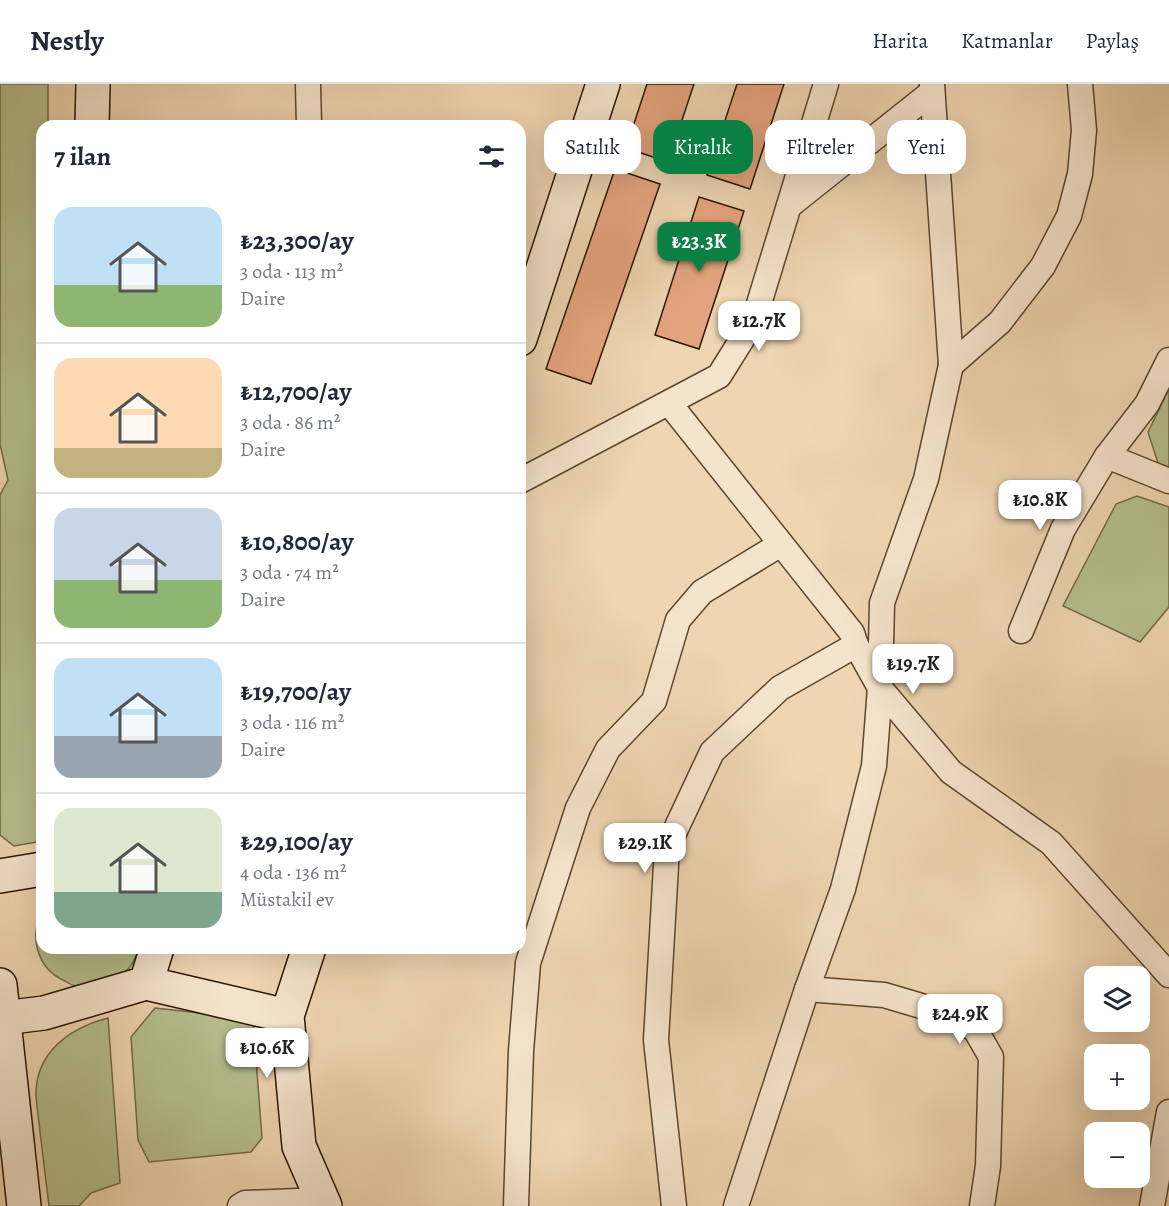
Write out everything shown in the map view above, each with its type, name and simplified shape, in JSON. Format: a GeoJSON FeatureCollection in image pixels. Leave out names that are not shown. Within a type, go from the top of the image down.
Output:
{"type":"FeatureCollection","features":[{"type":"Feature","properties":{"kind":"street"},"geometry":{"type":"LineString","coordinates":[[92,120],[93,84]]}},
{"type":"Feature","properties":{"kind":"street"},"geometry":{"type":"LineString","coordinates":[[308,84],[309,120]]}},
{"type":"Feature","properties":{"kind":"street"},"geometry":{"type":"LineString","coordinates":[[526,321],[603,84]]}},
{"type":"Feature","properties":{"kind":"street"},"geometry":{"type":"LineString","coordinates":[[526,479],[719,376],[754,320],[826,84]]}},
{"type":"Feature","properties":{"kind":"street"},"geometry":{"type":"LineString","coordinates":[[951,365],[1000,322],[1043,267],[1069,216],[1080,174],[1084,130],[1080,84]]}},
{"type":"Feature","properties":{"kind":"street"},"geometry":{"type":"LineString","coordinates":[[789,206],[932,88]]}},
{"type":"Feature","properties":{"kind":"street"},"geometry":{"type":"LineString","coordinates":[[736,1206],[807,989],[843,889],[874,766],[880,688],[882,603],[927,479],[951,365],[932,88]]}},
{"type":"Feature","properties":{"kind":"street"},"geometry":{"type":"LineString","coordinates":[[1021,631],[1063,529],[1107,456],[1147,404],[1169,360]]}},
{"type":"Feature","properties":{"kind":"street"},"geometry":{"type":"LineString","coordinates":[[669,403],[852,633],[856,645],[880,688],[951,772],[1051,843],[1169,975]]}},
{"type":"Feature","properties":{"kind":"street"},"geometry":{"type":"LineString","coordinates":[[1107,456],[1169,481]]}},
{"type":"Feature","properties":{"kind":"street"},"geometry":{"type":"LineString","coordinates":[[516,1206],[521,1051],[528,963],[578,808],[608,749],[654,700],[678,620],[702,592],[782,544]]}},
{"type":"Feature","properties":{"kind":"street"},"geometry":{"type":"LineString","coordinates":[[674,1206],[656,1040],[667,848],[712,752],[780,688],[856,645]]}},
{"type":"Feature","properties":{"kind":"street"},"geometry":{"type":"LineString","coordinates":[[0,876],[36,870]]}},
{"type":"Feature","properties":{"kind":"street"},"geometry":{"type":"LineString","coordinates":[[146,983],[155,954]]}},
{"type":"Feature","properties":{"kind":"street"},"geometry":{"type":"LineString","coordinates":[[240,1206],[245,1203],[324,1203],[299,1146],[287,1016],[299,954]]}},
{"type":"Feature","properties":{"kind":"street"},"geometry":{"type":"LineString","coordinates":[[3,1018],[44,1013],[146,983],[287,1016]]}},
{"type":"Feature","properties":{"kind":"street"},"geometry":{"type":"LineString","coordinates":[[0,985],[24,1206]]}},
{"type":"Feature","properties":{"kind":"street"},"geometry":{"type":"LineString","coordinates":[[807,989],[884,995],[938,1011],[975,1029],[992,1057],[988,1166],[982,1206]]}},
{"type":"Feature","properties":{"kind":"street"},"geometry":{"type":"LineString","coordinates":[[1152,1206],[1169,1112]]}},
{"type":"Feature","properties":{"kind":"green space"},"geometry":{"type":"Polygon","coordinates":[[[0,84],[48,84],[48,120],[36,120],[36,842],[14,846],[0,835],[0,495],[8,480],[0,444],[0,84]]]}},
{"type":"Feature","properties":{"kind":"green space"},"geometry":{"type":"Polygon","coordinates":[[[1169,389],[1169,467],[1158,463],[1148,432],[1169,389]]]}},
{"type":"Feature","properties":{"kind":"green space"},"geometry":{"type":"Polygon","coordinates":[[[1137,496],[1169,507],[1169,607],[1140,642],[1063,606],[1116,504],[1137,496]]]}},
{"type":"Feature","properties":{"kind":"green space"},"geometry":{"type":"Polygon","coordinates":[[[39,954],[137,954],[133,963],[120,975],[80,986],[74,986],[55,976],[39,954]]]}},
{"type":"Feature","properties":{"kind":"green space"},"geometry":{"type":"Polygon","coordinates":[[[155,1008],[253,1019],[262,1138],[251,1152],[149,1162],[138,1140],[131,1037],[155,1008]]]}},
{"type":"Feature","properties":{"kind":"green space"},"geometry":{"type":"Polygon","coordinates":[[[108,1018],[120,1183],[91,1193],[79,1206],[49,1206],[36,1096],[41,1067],[57,1044],[68,1035],[108,1018]]]}},
{"type":"Feature","properties":{"kind":"building"},"geometry":{"type":"Polygon","coordinates":[[[647,84],[694,84],[682,120],[653,120],[653,157],[641,153],[641,120],[635,120],[647,84]]]}},
{"type":"Feature","properties":{"kind":"building"},"geometry":{"type":"Polygon","coordinates":[[[737,84],[784,84],[772,120],[765,120],[765,143],[750,189],[707,175],[753,174],[753,120],[725,120],[737,84]]]}},
{"type":"Feature","properties":{"kind":"building"},"geometry":{"type":"Polygon","coordinates":[[[613,174],[630,174],[660,184],[591,384],[546,369],[613,174]]]}},
{"type":"Feature","properties":{"kind":"building"},"geometry":{"type":"Polygon","coordinates":[[[699,197],[744,211],[699,349],[655,335],[699,197]]]}}]}
